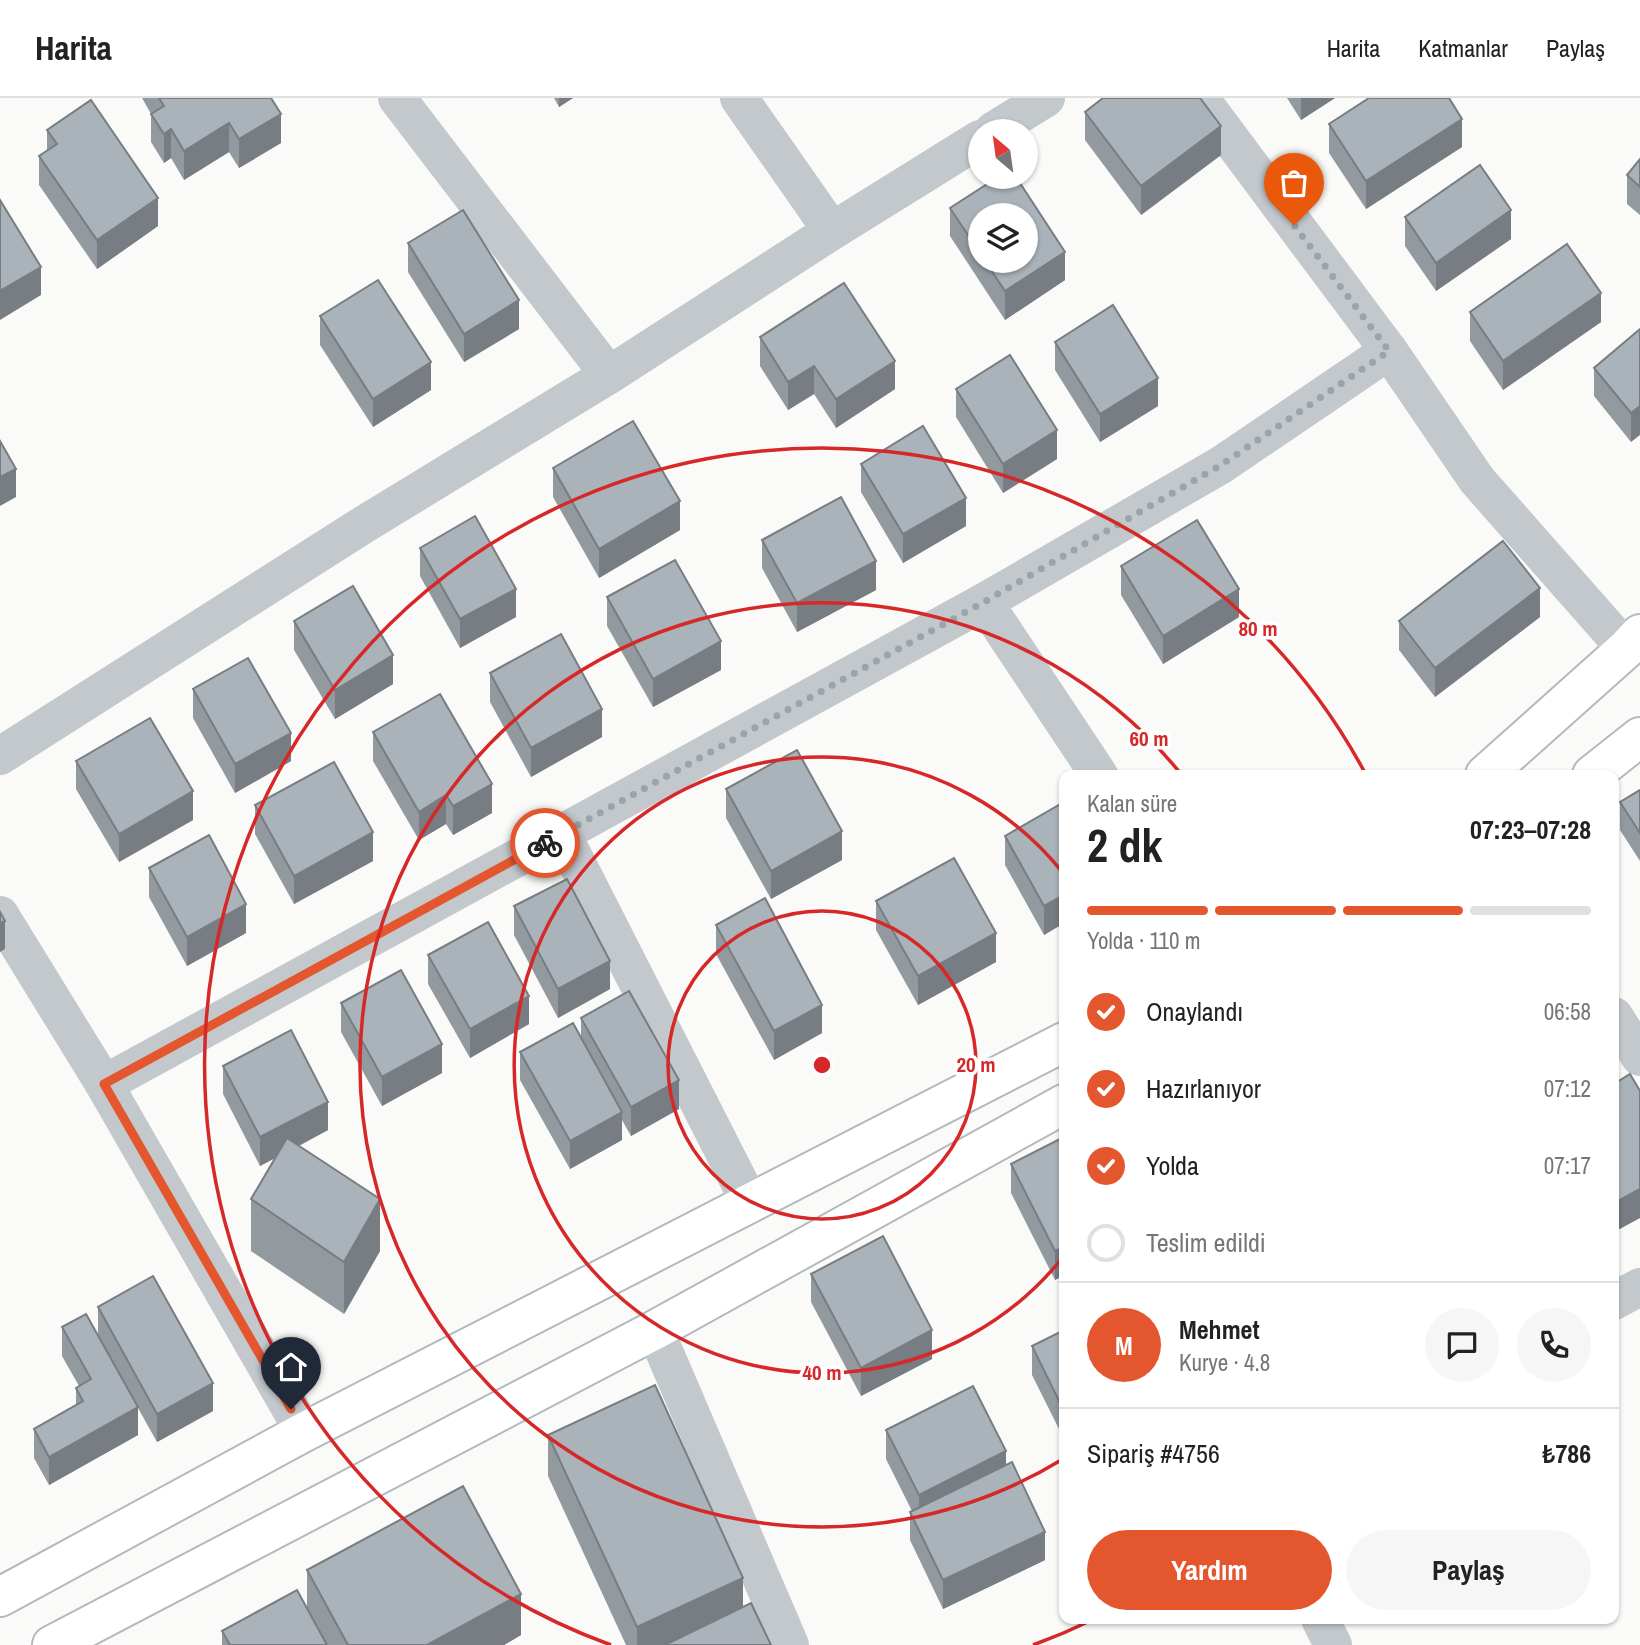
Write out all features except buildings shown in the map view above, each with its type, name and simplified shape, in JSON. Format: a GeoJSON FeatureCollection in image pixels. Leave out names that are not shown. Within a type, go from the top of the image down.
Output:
{"type":"FeatureCollection","features":[{"type":"Feature","properties":{"kind":"main road"},"geometry":{"type":"LineString","coordinates":[[1491,770],[1633,642]]}},
{"type":"Feature","properties":{"kind":"main road"},"geometry":{"type":"LineString","coordinates":[[1598,770],[1640,737]]}},
{"type":"Feature","properties":{"kind":"main road"},"geometry":{"type":"LineString","coordinates":[[0,1597],[304,1432],[1059,1045]]}},
{"type":"Feature","properties":{"kind":"main road"},"geometry":{"type":"LineString","coordinates":[[52,1645],[655,1330],[1059,1107]]}},
{"type":"Feature","properties":{"kind":"street"},"geometry":{"type":"LineString","coordinates":[[397,98],[610,375]]}},
{"type":"Feature","properties":{"kind":"street"},"geometry":{"type":"LineString","coordinates":[[739,98],[832,231]]}},
{"type":"Feature","properties":{"kind":"street"},"geometry":{"type":"LineString","coordinates":[[1012,119],[1046,98]]}},
{"type":"Feature","properties":{"kind":"street"},"geometry":{"type":"LineString","coordinates":[[1200,98],[1389,351],[1477,481],[1633,642]]}},
{"type":"Feature","properties":{"kind":"street"},"geometry":{"type":"LineString","coordinates":[[0,756],[363,525],[610,375],[968,146]]}},
{"type":"Feature","properties":{"kind":"street"},"geometry":{"type":"LineString","coordinates":[[104,1084],[984,602],[1221,465],[1389,351]]}},
{"type":"Feature","properties":{"kind":"street"},"geometry":{"type":"LineString","coordinates":[[984,602],[1096,770]]}},
{"type":"Feature","properties":{"kind":"street"},"geometry":{"type":"LineString","coordinates":[[562,834],[750,1203]]}},
{"type":"Feature","properties":{"kind":"street"},"geometry":{"type":"LineString","coordinates":[[0,915],[104,1084],[304,1432]]}},
{"type":"Feature","properties":{"kind":"street"},"geometry":{"type":"LineString","coordinates":[[1619,1024],[1640,1057]]}},
{"type":"Feature","properties":{"kind":"street"},"geometry":{"type":"LineString","coordinates":[[1619,1298],[1640,1287]]}},
{"type":"Feature","properties":{"kind":"street"},"geometry":{"type":"LineString","coordinates":[[655,1330],[790,1645]]}},
{"type":"Feature","properties":{"kind":"street"},"geometry":{"type":"LineString","coordinates":[[1322,1624],[1333,1645]]}},
{"type":"Feature","properties":{"kind":"way so far"},"geometry":{"type":"LineString","coordinates":[[545,843],[984,602],[1221,465],[1389,351],[1294,225]]}},
{"type":"Feature","properties":{"kind":"route"},"geometry":{"type":"LineString","coordinates":[[291,1409],[104,1084],[545,843]]}}]}
